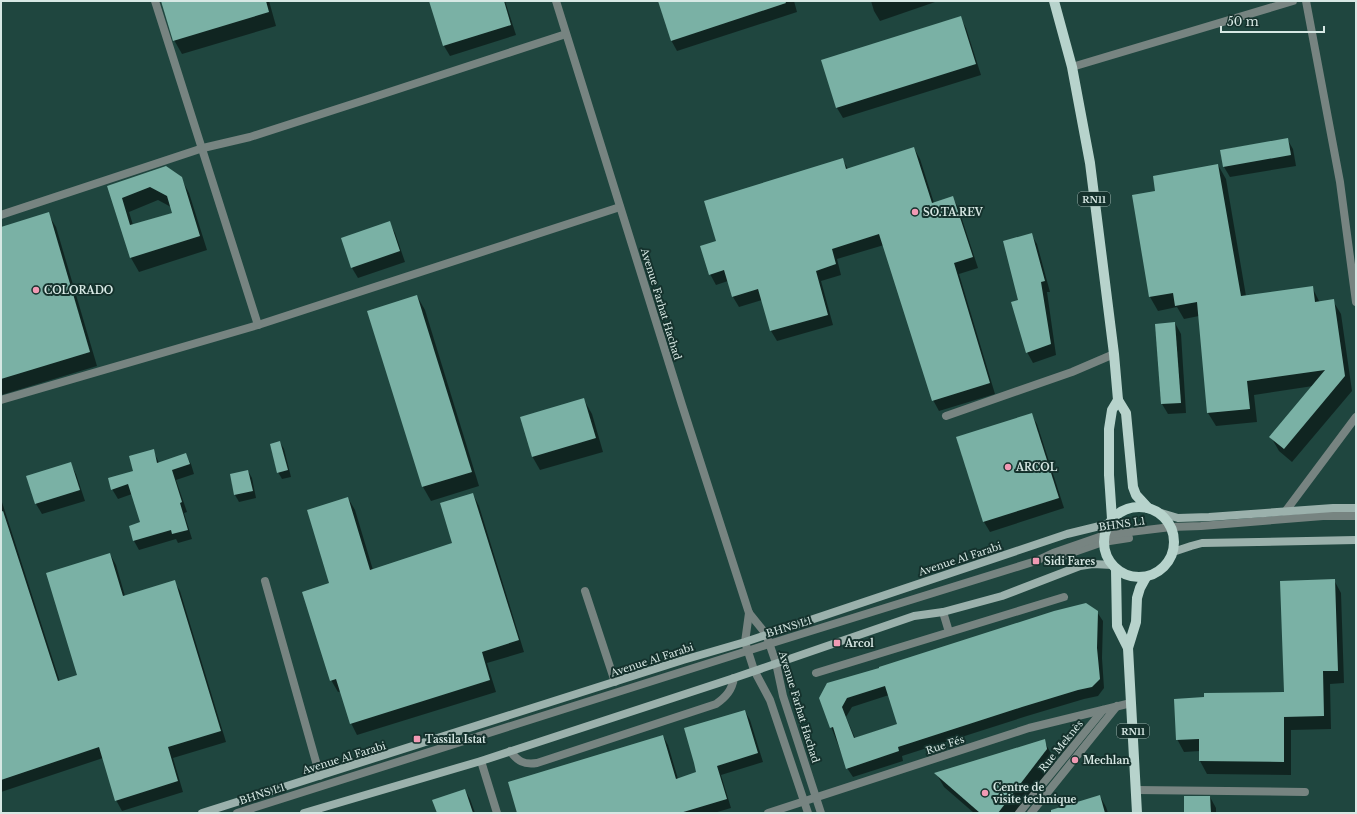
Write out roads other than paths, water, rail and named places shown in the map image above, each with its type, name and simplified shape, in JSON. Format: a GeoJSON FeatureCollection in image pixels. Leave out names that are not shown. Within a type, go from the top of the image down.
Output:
{"type":"FeatureCollection","features":[{"type":"Feature","properties":{"kind":"main road","name":"RN11"},"geometry":{"type":"LineString","coordinates":[[1054,1],[1072,67],[1090,163],[1114,354],[1118,400],[1126,413],[1133,487],[1136,495],[1148,508]]}},
{"type":"Feature","properties":{"kind":"main road","name":"RN11"},"geometry":{"type":"LineString","coordinates":[[1118,400],[1112,410],[1109,429],[1110,522],[1104,538],[1106,555],[1114,568],[1117,626],[1128,648]]}},
{"type":"Feature","properties":{"kind":"main road","name":"RN11"},"geometry":{"type":"LineString","coordinates":[[1110,522],[1126,509],[1137,507],[1148,508],[1158,512],[1172,530]]}},
{"type":"Feature","properties":{"kind":"main road"},"geometry":{"type":"LineString","coordinates":[[1114,568],[1135,578],[1146,577],[1157,573],[1164,567],[1173,552],[1175,540],[1172,530]]}},
{"type":"Feature","properties":{"kind":"main road","name":"RN11"},"geometry":{"type":"LineString","coordinates":[[1137,813],[1128,648],[1136,622],[1137,598],[1146,577]]}},
{"type":"Feature","properties":{"kind":"street"},"geometry":{"type":"LineString","coordinates":[[155,1],[203,148],[258,325]]}},
{"type":"Feature","properties":{"kind":"street","name":"Avenue Farhat Hachad"},"geometry":{"type":"LineString","coordinates":[[556,1],[748,613],[766,634],[776,664],[783,696],[821,813]]}},
{"type":"Feature","properties":{"kind":"street"},"geometry":{"type":"LineString","coordinates":[[1072,67],[1293,1]]}},
{"type":"Feature","properties":{"kind":"street"},"geometry":{"type":"LineString","coordinates":[[1306,1],[1340,182],[1356,302]]}},
{"type":"Feature","properties":{"kind":"street"},"geometry":{"type":"LineString","coordinates":[[1,215],[203,148],[250,137],[566,34]]}},
{"type":"Feature","properties":{"kind":"street"},"geometry":{"type":"LineString","coordinates":[[1,400],[258,325],[620,208]]}},
{"type":"Feature","properties":{"kind":"street"},"geometry":{"type":"LineString","coordinates":[[946,416],[1072,372],[1114,354]]}},
{"type":"Feature","properties":{"kind":"street"},"geometry":{"type":"LineString","coordinates":[[1285,512],[1356,417]]}},
{"type":"Feature","properties":{"kind":"street"},"geometry":{"type":"LineString","coordinates":[[1158,512],[1178,518],[1333,508],[1356,508]]}},
{"type":"Feature","properties":{"kind":"street","name":"BHNS L1"},"geometry":{"type":"LineString","coordinates":[[237,813],[1036,561],[1104,538],[1128,538],[1201,526],[1323,516],[1356,516]]}},
{"type":"Feature","properties":{"kind":"street","name":"BHNS L1"},"geometry":{"type":"LineString","coordinates":[[1172,530],[1325,519],[1356,520]]}},
{"type":"Feature","properties":{"kind":"street","name":"Avenue Al Farabi"},"geometry":{"type":"LineString","coordinates":[[202,813],[745,642],[1067,534],[1110,522]]}},
{"type":"Feature","properties":{"kind":"street"},"geometry":{"type":"LineString","coordinates":[[1173,552],[1202,544],[1356,540]]}},
{"type":"Feature","properties":{"kind":"street"},"geometry":{"type":"LineString","coordinates":[[304,813],[324,810],[481,761],[776,664],[914,616],[943,612],[1002,596],[1080,566],[1092,564],[1114,568]]}},
{"type":"Feature","properties":{"kind":"street"},"geometry":{"type":"LineString","coordinates":[[265,581],[320,776]]}},
{"type":"Feature","properties":{"kind":"street"},"geometry":{"type":"LineString","coordinates":[[586,591],[615,682]]}},
{"type":"Feature","properties":{"kind":"street"},"geometry":{"type":"LineString","coordinates":[[816,673],[1064,597]]}},
{"type":"Feature","properties":{"kind":"street"},"geometry":{"type":"LineString","coordinates":[[943,612],[949,632]]}},
{"type":"Feature","properties":{"kind":"street","name":"Avenue Farhat Hachad"},"geometry":{"type":"LineString","coordinates":[[748,613],[745,642],[754,670],[770,700],[808,813]]}},
{"type":"Feature","properties":{"kind":"street","name":"BHNS L1"},"geometry":{"type":"LineString","coordinates":[[242,813],[748,651]]}},
{"type":"Feature","properties":{"kind":"street"},"geometry":{"type":"LineString","coordinates":[[510,751],[518,761],[531,764],[716,704],[726,697],[731,690],[734,678]]}},
{"type":"Feature","properties":{"kind":"street","name":"Rue Fés"},"geometry":{"type":"LineString","coordinates":[[768,813],[1030,728],[1131,703]]}},
{"type":"Feature","properties":{"kind":"street","name":"Rue Meknès"},"geometry":{"type":"LineString","coordinates":[[1031,813],[1117,706]]}},
{"type":"Feature","properties":{"kind":"street","name":"Rue Meknès"},"geometry":{"type":"LineString","coordinates":[[1019,813],[1103,710]]}},
{"type":"Feature","properties":{"kind":"street"},"geometry":{"type":"LineString","coordinates":[[481,761],[497,813]]}},
{"type":"Feature","properties":{"kind":"street"},"geometry":{"type":"LineString","coordinates":[[1136,790],[1305,792]]}},
{"type":"Feature","properties":{"kind":"place","name":"SO.TA.REV"},"geometry":{"type":"Point","coordinates":[915,212]}},
{"type":"Feature","properties":{"kind":"place","name":"COLORADO"},"geometry":{"type":"Point","coordinates":[36,290]}},
{"type":"Feature","properties":{"kind":"place","name":"ARCOL"},"geometry":{"type":"Point","coordinates":[1008,467]}},
{"type":"Feature","properties":{"kind":"place","name":"Sidi Fares"},"geometry":{"type":"Point","coordinates":[1036,561]}},
{"type":"Feature","properties":{"kind":"place","name":"Arcol"},"geometry":{"type":"Point","coordinates":[837,643]}},
{"type":"Feature","properties":{"kind":"place","name":"Tassila Istat"},"geometry":{"type":"Point","coordinates":[417,739]}},
{"type":"Feature","properties":{"kind":"place","name":"Mechlan"},"geometry":{"type":"Point","coordinates":[1075,760]}},
{"type":"Feature","properties":{"kind":"place","name":"Centre de visite technique"},"geometry":{"type":"Point","coordinates":[985,793]}}]}
